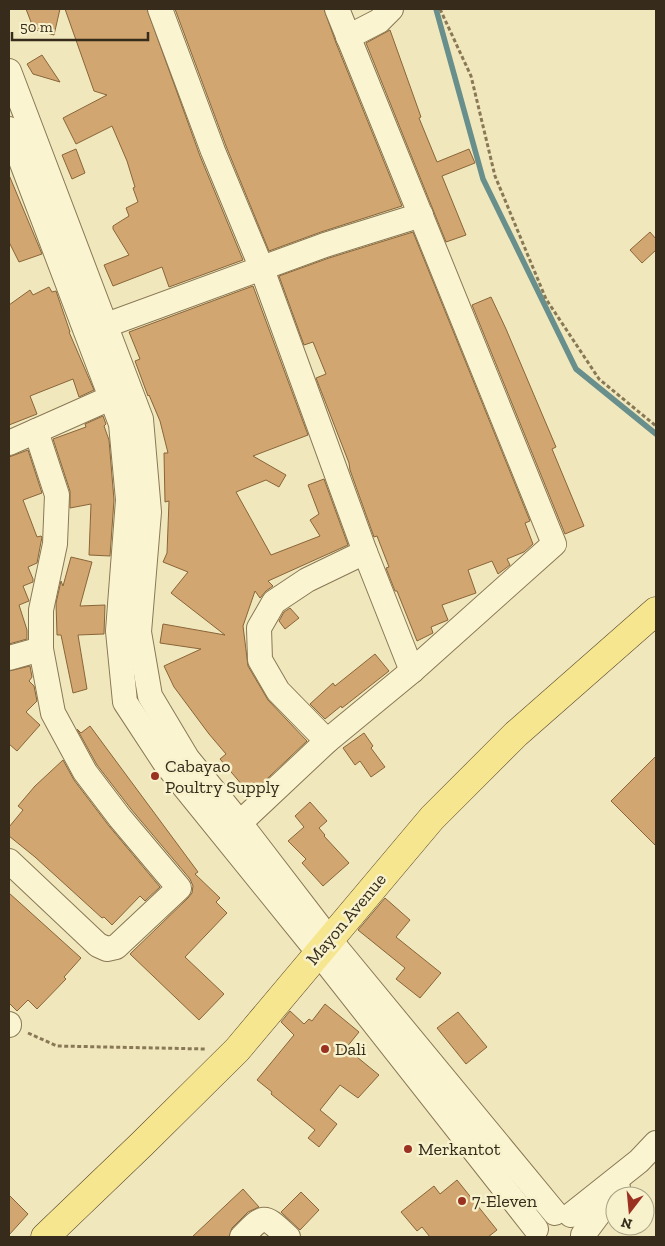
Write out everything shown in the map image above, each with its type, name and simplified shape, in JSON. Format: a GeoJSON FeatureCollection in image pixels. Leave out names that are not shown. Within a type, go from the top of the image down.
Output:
{"type":"FeatureCollection","features":[{"type":"Feature","properties":{"kind":"main road","name":"Mayon Avenue"},"geometry":{"type":"LineString","coordinates":[[45,1237],[237,1050],[432,818],[516,734],[656,611]]}},
{"type":"Feature","properties":{"kind":"street"},"geometry":{"type":"LineString","coordinates":[[160,9],[213,151],[262,270],[412,671]]}},
{"type":"Feature","properties":{"kind":"street"},"geometry":{"type":"LineString","coordinates":[[233,830],[327,741],[412,671],[554,544],[337,9]]}},
{"type":"Feature","properties":{"kind":"street"},"geometry":{"type":"LineString","coordinates":[[348,37],[379,21],[392,9]]}},
{"type":"Feature","properties":{"kind":"street"},"geometry":{"type":"LineString","coordinates":[[9,71],[96,329],[120,393],[128,500],[118,631],[125,702],[165,763],[233,830],[324,946],[535,1233],[540,1222],[547,1216],[563,1214],[639,1160]]}},
{"type":"Feature","properties":{"kind":"street"},"geometry":{"type":"LineString","coordinates":[[9,129],[96,329]]}},
{"type":"Feature","properties":{"kind":"street"},"geometry":{"type":"LineString","coordinates":[[96,329],[262,270],[325,245],[421,215]]}},
{"type":"Feature","properties":{"kind":"street"},"geometry":{"type":"LineString","coordinates":[[9,443],[120,393]]}},
{"type":"Feature","properties":{"kind":"street"},"geometry":{"type":"LineString","coordinates":[[9,861],[98,945],[107,949],[116,947],[179,888],[120,818],[85,772],[53,713],[41,649],[42,610],[55,544],[56,495],[36,431]]}},
{"type":"Feature","properties":{"kind":"street"},"geometry":{"type":"LineString","coordinates":[[327,741],[278,691],[260,660],[259,628],[274,602],[307,580],[366,552]]}},
{"type":"Feature","properties":{"kind":"street"},"geometry":{"type":"LineString","coordinates":[[9,658],[41,649]]}},
{"type":"Feature","properties":{"kind":"street"},"geometry":{"type":"LineString","coordinates":[[324,946],[563,1214],[581,1227],[583,1236]]}},
{"type":"Feature","properties":{"kind":"street"},"geometry":{"type":"LineString","coordinates":[[583,1236],[639,1160],[656,1143]]}},
{"type":"Feature","properties":{"kind":"street"},"geometry":{"type":"LineString","coordinates":[[242,1237],[258,1220],[267,1220],[288,1237]]}},
{"type":"Feature","properties":{"kind":"path"},"geometry":{"type":"LineString","coordinates":[[440,9],[471,76],[495,176],[546,299],[599,379],[656,426]]}},
{"type":"Feature","properties":{"kind":"path"},"geometry":{"type":"LineString","coordinates":[[25,1032],[57,1046],[237,1050]]}},
{"type":"Feature","properties":{"kind":"building"},"geometry":{"type":"Polygon","coordinates":[[[26,9],[60,9],[54,35],[29,28],[31,22],[26,9]]]}},
{"type":"Feature","properties":{"kind":"building"},"geometry":{"type":"Polygon","coordinates":[[[65,9],[147,9],[200,156],[243,260],[169,287],[162,267],[113,286],[104,265],[129,255],[113,226],[129,216],[126,208],[138,202],[127,161],[112,126],[76,144],[63,118],[107,95],[94,91],[65,9]]]}},
{"type":"Feature","properties":{"kind":"building"},"geometry":{"type":"Polygon","coordinates":[[[175,9],[324,9],[402,206],[269,251],[226,146],[175,9]]]}},
{"type":"Feature","properties":{"kind":"building"},"geometry":{"type":"Polygon","coordinates":[[[390,30],[421,117],[419,118],[437,162],[469,149],[475,163],[442,176],[466,235],[446,242],[366,43],[390,30]]]}},
{"type":"Feature","properties":{"kind":"building"},"geometry":{"type":"Polygon","coordinates":[[[42,55],[60,82],[33,74],[27,64],[42,55]]]}},
{"type":"Feature","properties":{"kind":"building"},"geometry":{"type":"Polygon","coordinates":[[[76,149],[85,173],[72,179],[62,155],[76,149]]]}},
{"type":"Feature","properties":{"kind":"building"},"geometry":{"type":"Polygon","coordinates":[[[9,175],[42,254],[19,262],[9,242],[9,175]]]}},
{"type":"Feature","properties":{"kind":"building"},"geometry":{"type":"Polygon","coordinates":[[[413,232],[530,521],[525,523],[533,544],[524,552],[507,559],[510,565],[498,574],[492,561],[468,570],[476,593],[442,605],[448,620],[431,627],[433,633],[417,641],[386,568],[389,567],[377,536],[374,537],[349,463],[316,378],[326,374],[313,342],[304,345],[279,276],[329,258],[413,232]]]}},
{"type":"Feature","properties":{"kind":"building"},"geometry":{"type":"Polygon","coordinates":[[[650,232],[656,239],[656,250],[642,263],[630,250],[650,232]]]}},
{"type":"Feature","properties":{"kind":"building"},"geometry":{"type":"Polygon","coordinates":[[[253,286],[308,435],[253,456],[286,475],[279,487],[266,480],[236,492],[271,555],[320,536],[310,520],[319,514],[308,485],[324,479],[348,545],[268,581],[273,586],[260,598],[255,591],[243,626],[248,666],[268,700],[307,741],[252,793],[245,784],[243,786],[220,759],[226,754],[174,687],[164,666],[201,649],[160,643],[163,624],[225,635],[171,593],[188,572],[163,562],[167,553],[169,501],[165,502],[164,453],[168,453],[160,421],[135,361],[140,359],[129,332],[253,286]]]}},
{"type":"Feature","properties":{"kind":"building"},"geometry":{"type":"Polygon","coordinates":[[[49,287],[52,292],[56,291],[69,332],[94,390],[79,397],[73,379],[30,396],[37,414],[9,425],[9,305],[30,290],[33,295],[49,287]]]}},
{"type":"Feature","properties":{"kind":"building"},"geometry":{"type":"Polygon","coordinates":[[[491,297],[556,447],[552,449],[584,526],[565,534],[472,305],[491,297]]]}},
{"type":"Feature","properties":{"kind":"building"},"geometry":{"type":"Polygon","coordinates":[[[103,416],[109,440],[114,500],[110,556],[89,555],[91,504],[70,508],[70,491],[53,439],[86,427],[85,424],[103,416]]]}},
{"type":"Feature","properties":{"kind":"building"},"geometry":{"type":"Polygon","coordinates":[[[28,450],[42,493],[23,500],[37,537],[42,537],[37,563],[28,567],[33,582],[23,586],[29,601],[19,605],[27,630],[27,639],[9,644],[9,457],[28,450]]]}},
{"type":"Feature","properties":{"kind":"building"},"geometry":{"type":"Polygon","coordinates":[[[71,557],[92,562],[80,606],[105,605],[104,634],[78,635],[87,689],[73,693],[61,635],[57,635],[56,603],[61,581],[63,586],[71,557]]]}},
{"type":"Feature","properties":{"kind":"building"},"geometry":{"type":"Polygon","coordinates":[[[290,608],[299,618],[285,629],[279,621],[284,612],[290,608]]]}},
{"type":"Feature","properties":{"kind":"building"},"geometry":{"type":"Polygon","coordinates":[[[375,654],[389,671],[342,708],[341,706],[325,719],[310,704],[333,683],[335,686],[375,654]]]}},
{"type":"Feature","properties":{"kind":"building"},"geometry":{"type":"Polygon","coordinates":[[[30,666],[32,677],[29,681],[34,686],[37,701],[26,712],[40,725],[17,751],[9,744],[9,671],[30,666]]]}},
{"type":"Feature","properties":{"kind":"building"},"geometry":{"type":"Polygon","coordinates":[[[90,726],[198,872],[195,874],[220,898],[216,902],[227,913],[185,957],[224,994],[199,1020],[130,954],[188,898],[192,893],[193,886],[190,879],[97,765],[77,729],[81,733],[90,726]]]}},
{"type":"Feature","properties":{"kind":"building"},"geometry":{"type":"Polygon","coordinates":[[[364,733],[373,746],[371,748],[385,767],[371,777],[360,761],[355,765],[343,748],[364,733]]]}},
{"type":"Feature","properties":{"kind":"building"},"geometry":{"type":"Polygon","coordinates":[[[656,756],[656,846],[611,801],[656,756]]]}},
{"type":"Feature","properties":{"kind":"building"},"geometry":{"type":"Polygon","coordinates":[[[63,760],[74,780],[109,826],[160,887],[145,901],[140,896],[112,925],[9,836],[9,827],[23,810],[18,806],[35,786],[63,760]]]}},
{"type":"Feature","properties":{"kind":"building"},"geometry":{"type":"Polygon","coordinates":[[[310,802],[327,821],[319,828],[324,836],[349,863],[323,886],[302,863],[306,859],[288,841],[304,827],[295,816],[310,802]]]}},
{"type":"Feature","properties":{"kind":"building"},"geometry":{"type":"Polygon","coordinates":[[[9,893],[81,958],[64,977],[66,979],[37,1009],[28,1000],[17,1011],[9,1003],[9,893]]]}},
{"type":"Feature","properties":{"kind":"building"},"geometry":{"type":"Polygon","coordinates":[[[385,898],[410,920],[396,937],[441,973],[420,998],[396,979],[405,968],[358,930],[385,898]]]}},
{"type":"Feature","properties":{"kind":"building"},"geometry":{"type":"Polygon","coordinates":[[[325,1004],[359,1032],[346,1048],[379,1075],[358,1098],[340,1085],[320,1110],[337,1124],[319,1147],[308,1138],[315,1130],[257,1080],[294,1035],[281,1022],[290,1011],[304,1024],[309,1019],[312,1021],[325,1004]]]}},
{"type":"Feature","properties":{"kind":"building"},"geometry":{"type":"Polygon","coordinates":[[[458,1012],[487,1047],[466,1064],[437,1028],[458,1012]]]}},
{"type":"Feature","properties":{"kind":"building"},"geometry":{"type":"Polygon","coordinates":[[[457,1180],[497,1230],[488,1237],[430,1237],[422,1227],[417,1231],[401,1212],[434,1186],[440,1194],[457,1180]]]}},
{"type":"Feature","properties":{"kind":"building"},"geometry":{"type":"Polygon","coordinates":[[[243,1189],[259,1207],[248,1212],[232,1228],[229,1237],[192,1237],[243,1189]]]}},
{"type":"Feature","properties":{"kind":"building"},"geometry":{"type":"Polygon","coordinates":[[[301,1192],[319,1210],[300,1230],[281,1212],[301,1192]]]}},
{"type":"Feature","properties":{"kind":"building"},"geometry":{"type":"Polygon","coordinates":[[[9,1195],[28,1214],[9,1235],[9,1195]]]}},
{"type":"Feature","properties":{"kind":"waterway"},"geometry":{"type":"LineString","coordinates":[[436,9],[483,179],[576,369],[656,434]]}},
{"type":"Feature","properties":{"kind":"place","name":"Cabayao Poultry Supply"},"geometry":{"type":"Point","coordinates":[155,776]}},
{"type":"Feature","properties":{"kind":"place","name":"Dali"},"geometry":{"type":"Point","coordinates":[325,1049]}},
{"type":"Feature","properties":{"kind":"place","name":"Merkantot"},"geometry":{"type":"Point","coordinates":[408,1149]}},
{"type":"Feature","properties":{"kind":"place","name":"7-Eleven"},"geometry":{"type":"Point","coordinates":[462,1201]}}]}
